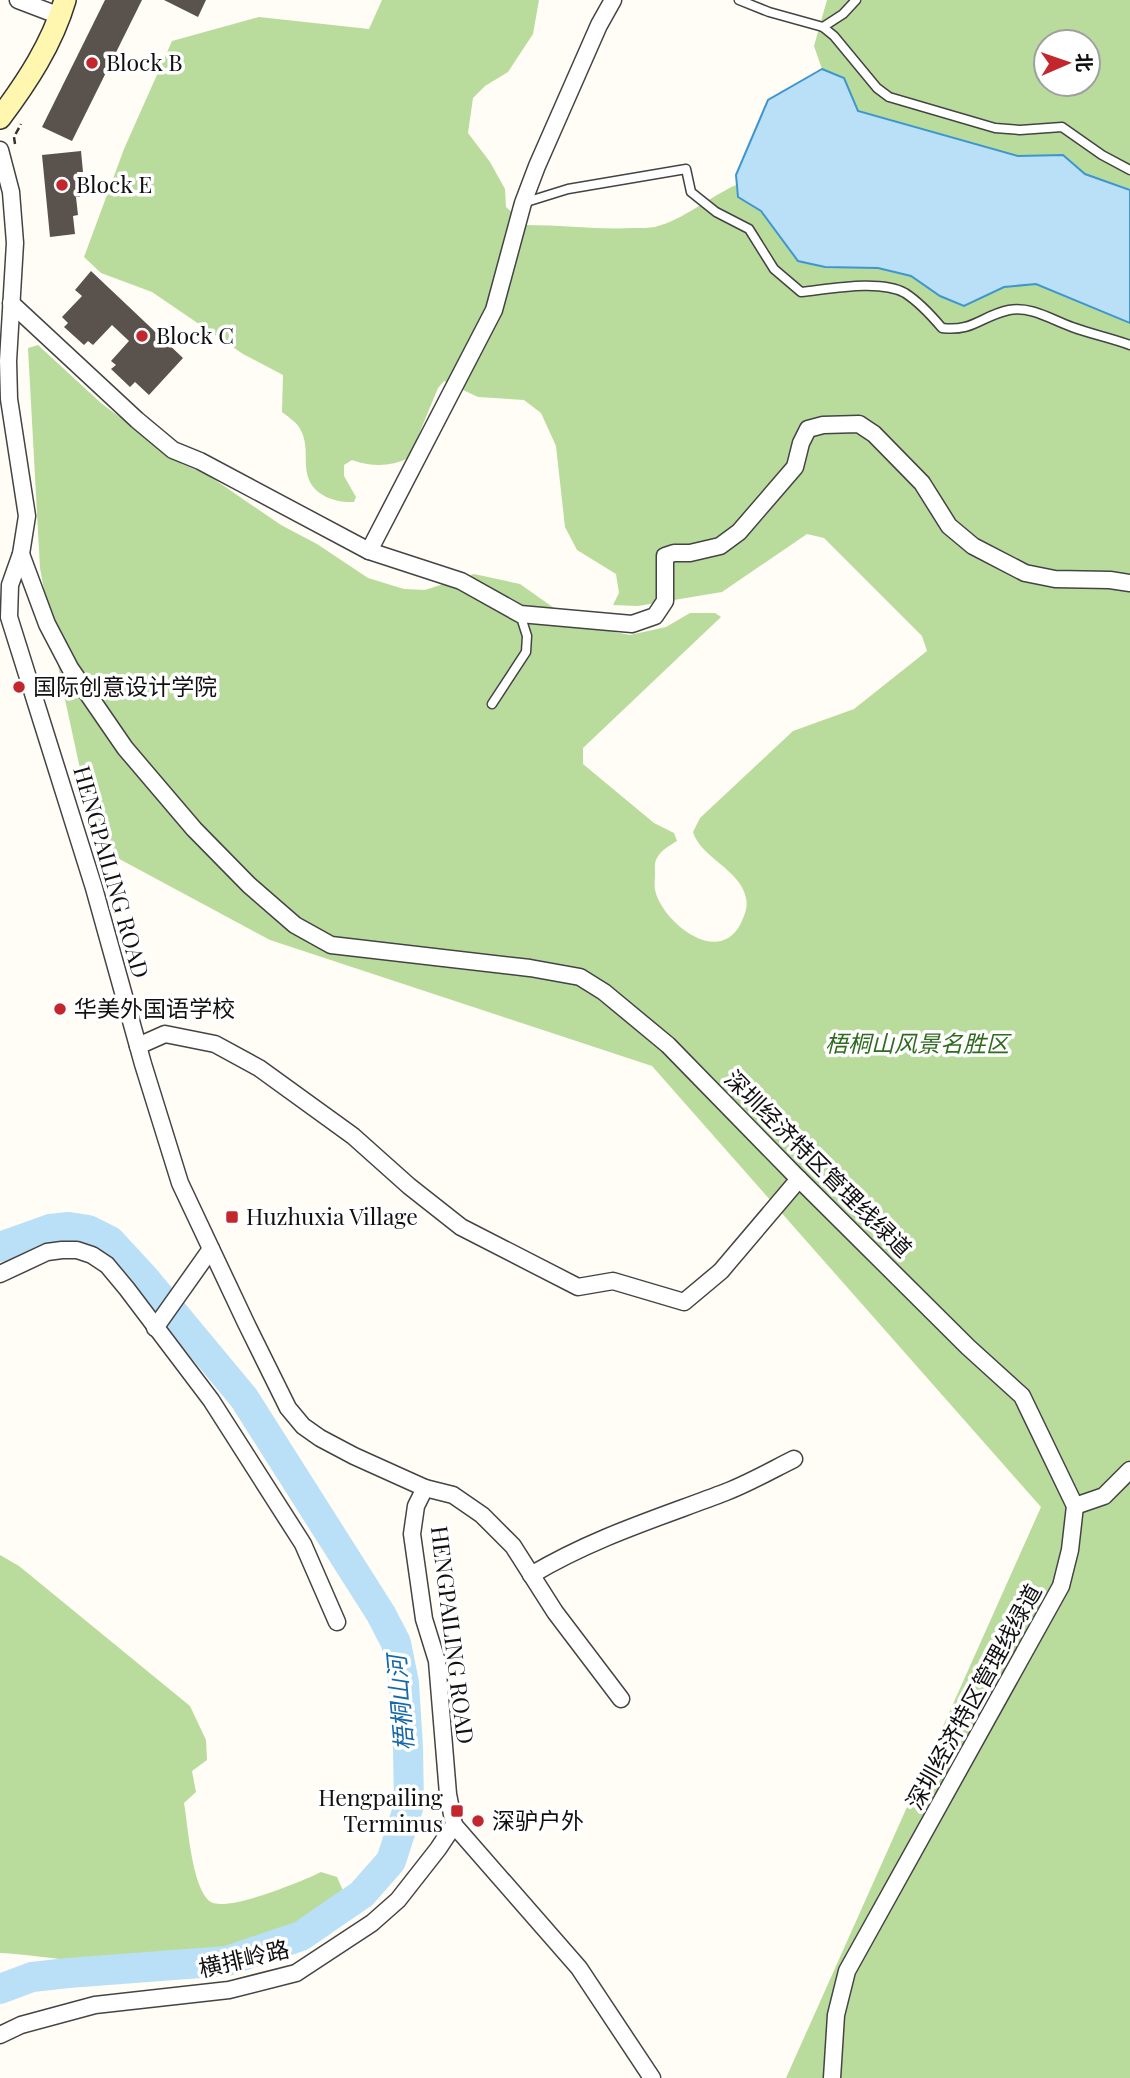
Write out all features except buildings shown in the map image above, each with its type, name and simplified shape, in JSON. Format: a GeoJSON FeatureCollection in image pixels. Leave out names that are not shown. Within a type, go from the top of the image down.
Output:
{"type":"FeatureCollection","features":[{"type":"Feature","properties":{"kind":"main road"},"geometry":{"type":"LineString","coordinates":[[10,121],[63,8]]}},
{"type":"Feature","properties":{"kind":"street"},"geometry":{"type":"LineString","coordinates":[[18,0],[63,8]]}},
{"type":"Feature","properties":{"kind":"street"},"geometry":{"type":"LineString","coordinates":[[369,551],[495,310],[523,203],[589,48],[613,0]]}},
{"type":"Feature","properties":{"kind":"street","name":"HENGPAILING ROAD"},"geometry":{"type":"LineString","coordinates":[[8,149],[15,243],[8,361],[9,399],[27,516],[21,554],[10,585],[9,617],[94,888],[180,1183],[288,1408],[303,1426],[354,1456],[425,1488],[453,1495],[482,1515],[513,1546],[555,1612],[621,1699]]}},
{"type":"Feature","properties":{"kind":"street"},"geometry":{"type":"LineString","coordinates":[[11,303],[173,450],[200,461],[369,551],[461,581],[520,614],[632,624],[655,617],[665,601],[665,556],[674,552],[690,554],[720,546],[739,532],[795,467],[808,429],[823,425],[859,424],[874,434],[922,483],[949,526],[973,546],[1015,568],[1025,573],[1055,579],[1130,583]]}},
{"type":"Feature","properties":{"kind":"street","name":"深圳经济特区管理线绿道"},"geometry":{"type":"LineString","coordinates":[[21,554],[47,624],[70,668],[125,748],[194,829],[295,925],[331,945],[530,968],[580,977],[604,992],[668,1045],[968,1347],[1022,1396],[1075,1506],[1070,1550],[1061,1586],[847,1971],[836,2015],[832,2078]]}},
{"type":"Feature","properties":{"kind":"street"},"geometry":{"type":"LineString","coordinates":[[138,1046],[165,1034],[215,1044],[259,1068],[353,1136],[409,1186],[461,1227],[578,1287],[613,1281],[684,1302],[721,1271],[799,1179]]}},
{"type":"Feature","properties":{"kind":"street"},"geometry":{"type":"LineString","coordinates":[[155,1328],[211,1249]]}},
{"type":"Feature","properties":{"kind":"street"},"geometry":{"type":"LineString","coordinates":[[0,1274],[47,1252],[77,1250],[92,1255],[114,1273],[211,1400],[303,1544],[337,1622]]}},
{"type":"Feature","properties":{"kind":"street"},"geometry":{"type":"LineString","coordinates":[[531,1575],[569,1552],[729,1491],[794,1459]]}},
{"type":"Feature","properties":{"kind":"street"},"geometry":{"type":"LineString","coordinates":[[1075,1506],[1104,1496],[1130,1470]]}},
{"type":"Feature","properties":{"kind":"street"},"geometry":{"type":"LineString","coordinates":[[425,1488],[416,1506],[411,1534],[424,1619],[437,1661],[448,1794],[454,1825],[579,1968],[652,2078]]}},
{"type":"Feature","properties":{"kind":"street","name":"横排岭路"},"geometry":{"type":"LineString","coordinates":[[0,2035],[21,2025],[96,2005],[229,1990],[296,1973],[372,1923],[398,1900],[454,1825]]}},
{"type":"Feature","properties":{"kind":"lane"},"geometry":{"type":"LineString","coordinates":[[739,0],[823,27],[834,36],[877,88],[889,97],[995,128],[1020,130],[1062,127],[1102,155],[1130,170]]}},
{"type":"Feature","properties":{"kind":"lane"},"geometry":{"type":"LineString","coordinates":[[823,27],[843,14],[856,0]]}},
{"type":"Feature","properties":{"kind":"lane"},"geometry":{"type":"LineString","coordinates":[[523,203],[568,189],[686,169],[691,192],[716,212],[749,229],[774,269],[801,292],[880,286],[904,293],[929,313],[942,328],[955,330],[971,327],[986,317],[1012,310],[1038,313],[1071,327],[1130,345]]}},
{"type":"Feature","properties":{"kind":"lane"},"geometry":{"type":"LineString","coordinates":[[492,704],[526,652],[527,636],[520,614]]}},
{"type":"Feature","properties":{"kind":"path"},"geometry":{"type":"LineString","coordinates":[[8,149],[14,138],[10,121]]}},
{"type":"Feature","properties":{"kind":"green space","name":"梧桐山风景名胜区"},"geometry":{"type":"Polygon","coordinates":[[[382,0],[539,0],[533,34],[508,72],[485,86],[473,98],[468,133],[490,162],[505,189],[506,207],[526,225],[655,227],[677,219],[736,185],[738,197],[761,210],[798,261],[825,267],[878,268],[911,276],[940,296],[964,306],[1004,287],[1036,284],[1130,323],[1130,2078],[786,2078],[1041,1507],[652,1066],[270,940],[97,847],[40,568],[28,348],[38,345],[101,403],[182,464],[208,475],[281,525],[317,544],[368,578],[404,589],[425,590],[474,574],[520,584],[578,625],[630,635],[666,627],[690,613],[715,613],[721,617],[583,748],[583,764],[654,823],[674,833],[677,841],[663,850],[655,862],[655,890],[668,915],[679,926],[706,941],[719,941],[731,936],[741,923],[747,902],[737,879],[697,841],[693,832],[700,818],[793,731],[854,709],[927,651],[922,636],[824,538],[807,534],[722,592],[638,606],[613,605],[619,593],[616,574],[577,550],[565,527],[556,446],[541,413],[524,400],[478,397],[444,381],[438,388],[409,458],[381,465],[352,460],[344,465],[344,476],[356,497],[354,502],[326,497],[315,489],[308,477],[304,440],[299,427],[282,412],[283,375],[243,354],[152,292],[101,273],[84,257],[124,149],[172,41],[259,17],[369,29],[382,0]]]}},
{"type":"Feature","properties":{"kind":"green space"},"geometry":{"type":"Polygon","coordinates":[[[827,0],[1130,0],[1130,190],[1085,174],[1063,155],[1018,156],[858,111],[845,79],[822,69],[814,46],[827,0]]]}},
{"type":"Feature","properties":{"kind":"green space"},"geometry":{"type":"Polygon","coordinates":[[[0,1555],[19,1566],[190,1706],[206,1740],[207,1760],[192,1771],[196,1792],[184,1803],[195,1871],[199,1885],[211,1902],[233,1903],[249,1899],[321,1872],[337,1877],[344,1893],[336,1906],[314,1922],[290,1934],[232,1951],[200,1957],[107,1963],[0,1953],[0,1555]]]}},
{"type":"Feature","properties":{"kind":"water"},"geometry":{"type":"Polygon","coordinates":[[[822,69],[844,78],[858,111],[1018,156],[1063,155],[1085,174],[1130,190],[1130,323],[1036,284],[1004,287],[964,306],[940,296],[911,276],[878,268],[825,267],[798,261],[761,211],[738,197],[736,175],[768,100],[822,69]]]}},
{"type":"Feature","properties":{"kind":"waterway","name":"梧桐山河"},"geometry":{"type":"LineString","coordinates":[[0,1247],[50,1229],[69,1227],[88,1230],[110,1241],[244,1398],[381,1614],[396,1643],[404,1683],[409,1805],[391,1861],[362,1894],[301,1936],[227,1961],[32,1977],[0,1989]]}},
{"type":"Feature","properties":{"kind":"place","name":"Block B"},"geometry":{"type":"Point","coordinates":[92,63]}},
{"type":"Feature","properties":{"kind":"place","name":"Block E"},"geometry":{"type":"Point","coordinates":[62,185]}},
{"type":"Feature","properties":{"kind":"place","name":"Block C"},"geometry":{"type":"Point","coordinates":[142,336]}},
{"type":"Feature","properties":{"kind":"place","name":"国际创意设计学院"},"geometry":{"type":"Point","coordinates":[19,687]}},
{"type":"Feature","properties":{"kind":"place","name":"华美外国语学校"},"geometry":{"type":"Point","coordinates":[60,1009]}},
{"type":"Feature","properties":{"kind":"place","name":"Huzhuxia Village"},"geometry":{"type":"Point","coordinates":[232,1217]}},
{"type":"Feature","properties":{"kind":"place","name":"Hengpailing Terminus"},"geometry":{"type":"Point","coordinates":[457,1811]}},
{"type":"Feature","properties":{"kind":"place","name":"深驴户外"},"geometry":{"type":"Point","coordinates":[478,1821]}}]}
